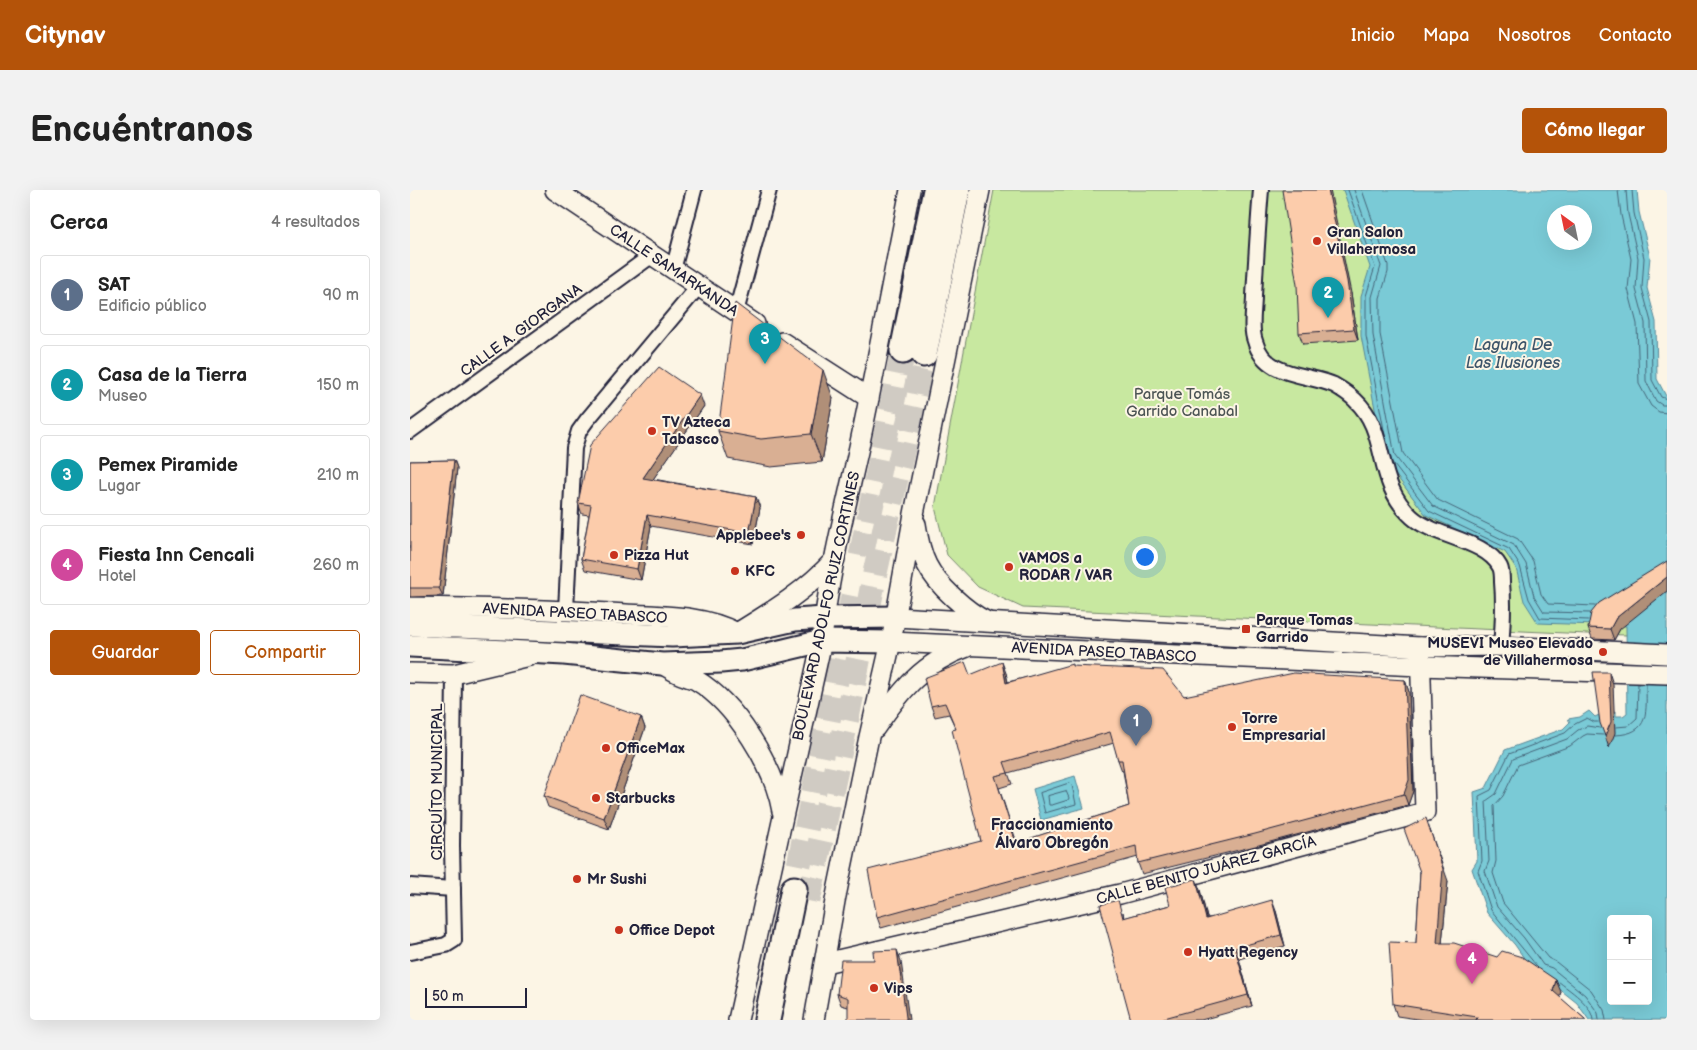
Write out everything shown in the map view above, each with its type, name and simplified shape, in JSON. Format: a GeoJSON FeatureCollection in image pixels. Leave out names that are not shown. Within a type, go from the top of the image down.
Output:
{"type":"FeatureCollection","features":[{"type":"Feature","properties":{"kind":"highway"},"geometry":{"type":"LineString","coordinates":[[936,190],[913,352],[957,190]]}},
{"type":"Feature","properties":{"kind":"highway"},"geometry":{"type":"LineString","coordinates":[[767,1020],[801,895],[783,1020]]}},
{"type":"Feature","properties":{"kind":"main road","name":"CALLE SAMARKANDA"},"geometry":{"type":"LineString","coordinates":[[555,190],[651,256],[869,398]]}},
{"type":"Feature","properties":{"kind":"main road","name":"BOULEVARD ADOLFO RUIZ CORTINES"},"geometry":{"type":"LineString","coordinates":[[738,1020],[822,641],[824,618],[910,190]]}},
{"type":"Feature","properties":{"kind":"main road"},"geometry":{"type":"LineString","coordinates":[[814,1020],[837,892],[891,642],[914,514],[980,190]]}},
{"type":"Feature","properties":{"kind":"main road"},"geometry":{"type":"LineString","coordinates":[[914,514],[922,554],[928,567],[959,602],[978,617],[990,623]]}},
{"type":"Feature","properties":{"kind":"main road"},"geometry":{"type":"LineString","coordinates":[[737,633],[793,597],[819,576],[836,558]]}},
{"type":"Feature","properties":{"kind":"main road","name":"AVENIDA PASEO TABASCO"},"geometry":{"type":"LineString","coordinates":[[410,607],[566,610],[680,617],[712,622],[737,633]]}},
{"type":"Feature","properties":{"kind":"main road","name":"AVENIDA PASEO TABASCO"},"geometry":{"type":"LineString","coordinates":[[410,625],[672,636],[737,633],[795,620],[896,617],[1420,647],[1501,646],[1667,654]]}},
{"type":"Feature","properties":{"kind":"main road","name":"AVENIDA PASEO TABASCO"},"geometry":{"type":"LineString","coordinates":[[410,646],[544,653],[662,664],[742,660],[822,641],[891,642],[1420,666],[1667,674]]}},
{"type":"Feature","properties":{"kind":"main road"},"geometry":{"type":"LineString","coordinates":[[869,737],[896,698],[914,679],[939,660],[972,646]]}},
{"type":"Feature","properties":{"kind":"main road","name":"CALLE BENITO JUÁREZ GARCÍA"},"geometry":{"type":"LineString","coordinates":[[825,963],[1137,890],[1425,812],[1420,647]]}},
{"type":"Feature","properties":{"kind":"main road","name":"AVENIDA PASEO TABASCO"},"geometry":{"type":"LineString","coordinates":[[410,673],[454,674],[544,653]]}},
{"type":"Feature","properties":{"kind":"main road"},"geometry":{"type":"LineString","coordinates":[[662,664],[700,683],[734,714],[766,767],[778,794],[782,816]]}},
{"type":"Feature","properties":{"kind":"street"},"geometry":{"type":"LineString","coordinates":[[673,270],[694,190]]}},
{"type":"Feature","properties":{"kind":"street"},"geometry":{"type":"LineString","coordinates":[[736,312],[769,190]]}},
{"type":"Feature","properties":{"kind":"street"},"geometry":{"type":"LineString","coordinates":[[1261,190],[1253,334],[1257,347],[1267,361],[1283,372],[1333,385],[1355,400],[1367,413],[1372,423],[1386,476],[1392,492],[1401,505],[1421,524],[1483,551],[1495,561],[1501,569],[1504,610],[1501,646]]}},
{"type":"Feature","properties":{"kind":"street","name":"CALLE A. GIORGANA"},"geometry":{"type":"LineString","coordinates":[[410,431],[651,256]]}},
{"type":"Feature","properties":{"kind":"street"},"geometry":{"type":"LineString","coordinates":[[566,610],[573,464],[577,436],[583,426],[698,287]]}},
{"type":"Feature","properties":{"kind":"street","name":"CIRCUÍTO MUNICIPAL"},"geometry":{"type":"LineString","coordinates":[[410,952],[446,946],[454,940],[452,846],[454,674]]}},
{"type":"Feature","properties":{"kind":"street"},"geometry":{"type":"LineString","coordinates":[[410,886],[454,889]]}},
{"type":"Feature","properties":{"kind":"green space","name":"Parque Tomás Garrido Canabal"},"geometry":{"type":"Polygon","coordinates":[[[994,190],[1373,190],[1667,636],[1023,608],[978,587],[947,555],[935,507],[994,190]]]}},
{"type":"Feature","properties":{"kind":"water","name":"Laguna De Las Ilusiones"},"geometry":{"type":"Polygon","coordinates":[[[1343,190],[1637,190],[1639,212],[1650,257],[1647,288],[1656,322],[1657,379],[1667,398],[1667,1020],[1589,1020],[1577,1003],[1528,964],[1515,945],[1487,913],[1472,869],[1477,861],[1474,792],[1486,788],[1505,750],[1563,729],[1570,722],[1568,719],[1580,717],[1589,711],[1595,717],[1603,713],[1616,711],[1616,716],[1623,716],[1627,713],[1626,626],[1538,623],[1524,601],[1516,568],[1505,552],[1426,515],[1385,461],[1361,336],[1361,296],[1370,267],[1343,190]]]}},
{"type":"Feature","properties":{"kind":"water"},"geometry":{"type":"Polygon","coordinates":[[[1075,776],[1084,808],[1041,820],[1033,789],[1075,776]]]}},
{"type":"Feature","properties":{"kind":"building","name":"Gran Salon Villahermosa"},"geometry":{"type":"Polygon","coordinates":[[[1282,190],[1328,190],[1347,281],[1354,329],[1299,333],[1297,285],[1282,190]]]}},
{"type":"Feature","properties":{"kind":"building"},"geometry":{"type":"Polygon","coordinates":[[[735,303],[823,370],[811,434],[761,439],[718,431],[735,303]]]}},
{"type":"Feature","properties":{"kind":"building"},"geometry":{"type":"Polygon","coordinates":[[[659,367],[700,395],[643,478],[756,497],[749,533],[647,515],[637,569],[581,559],[591,505],[578,503],[590,445],[659,367]]]}},
{"type":"Feature","properties":{"kind":"building"},"geometry":{"type":"Polygon","coordinates":[[[454,460],[439,588],[410,588],[410,461],[454,460]]]}},
{"type":"Feature","properties":{"kind":"building"},"geometry":{"type":"Polygon","coordinates":[[[1667,561],[1667,577],[1616,618],[1610,629],[1588,628],[1591,613],[1599,603],[1667,561]]]}},
{"type":"Feature","properties":{"kind":"building"},"geometry":{"type":"Polygon","coordinates":[[[965,662],[970,675],[1002,662],[1006,683],[1072,664],[1072,666],[1163,670],[1184,696],[1294,673],[1405,680],[1409,780],[1404,794],[1255,834],[1138,863],[1136,846],[877,917],[868,870],[981,841],[952,730],[956,729],[945,703],[931,706],[924,678],[965,662]],[[1110,732],[1004,762],[1008,773],[995,776],[1016,843],[1129,806],[1122,760],[1118,760],[1110,732]]]}},
{"type":"Feature","properties":{"kind":"building"},"geometry":{"type":"Polygon","coordinates":[[[1593,672],[1609,672],[1611,722],[1605,736],[1600,723],[1593,672]]]}},
{"type":"Feature","properties":{"kind":"building"},"geometry":{"type":"Polygon","coordinates":[[[580,695],[641,717],[604,818],[544,796],[580,695]]]}},
{"type":"Feature","properties":{"kind":"building"},"geometry":{"type":"Polygon","coordinates":[[[1426,818],[1443,869],[1437,943],[1454,943],[1497,957],[1502,951],[1522,957],[1556,980],[1553,991],[1586,1020],[1476,1020],[1477,1017],[1393,1004],[1389,942],[1416,943],[1420,872],[1404,829],[1426,818]]]}},
{"type":"Feature","properties":{"kind":"building","name":"Hyatt Regency"},"geometry":{"type":"Polygon","coordinates":[[[1196,879],[1206,919],[1272,900],[1281,935],[1235,948],[1248,995],[1157,1020],[1131,1020],[1100,905],[1118,900],[1123,918],[1170,905],[1165,887],[1196,879]]]}},
{"type":"Feature","properties":{"kind":"building","name":"Vips"},"geometry":{"type":"Polygon","coordinates":[[[897,950],[906,1020],[848,1020],[848,998],[837,994],[841,960],[874,960],[873,951],[897,950]]]}},
{"type":"Feature","properties":{"kind":"tunnel"},"geometry":{"type":"LineString","coordinates":[[861,556],[903,351]]}},
{"type":"Feature","properties":{"kind":"tunnel"},"geometry":{"type":"LineString","coordinates":[[808,901],[849,708],[875,573],[924,354]]}},
{"type":"Feature","properties":{"kind":"tunnel"},"geometry":{"type":"LineString","coordinates":[[799,865],[853,596]]}},
{"type":"Feature","properties":{"kind":"place","name":"Gran Salon Villahermosa"},"geometry":{"type":"Point","coordinates":[1317,241]}},
{"type":"Feature","properties":{"kind":"place","name":"Casa de la Tierra"},"geometry":{"type":"Point","coordinates":[1328,318]}},
{"type":"Feature","properties":{"kind":"place","name":"Pemex Piramide"},"geometry":{"type":"Point","coordinates":[765,364]}},
{"type":"Feature","properties":{"kind":"place","name":"TV Azteca Tabasco"},"geometry":{"type":"Point","coordinates":[652,431]}},
{"type":"Feature","properties":{"kind":"place","name":"Applebee's"},"geometry":{"type":"Point","coordinates":[801,535]}},
{"type":"Feature","properties":{"kind":"place","name":"Pizza Hut"},"geometry":{"type":"Point","coordinates":[614,555]}},
{"type":"Feature","properties":{"kind":"place","name":"VAMOS a RODAR / VAR"},"geometry":{"type":"Point","coordinates":[1009,567]}},
{"type":"Feature","properties":{"kind":"place","name":"KFC"},"geometry":{"type":"Point","coordinates":[735,571]}},
{"type":"Feature","properties":{"kind":"place","name":"Parque Tomas Garrido"},"geometry":{"type":"Point","coordinates":[1246,629]}},
{"type":"Feature","properties":{"kind":"place","name":"MUSEVI Museo Elevado de Villahermosa"},"geometry":{"type":"Point","coordinates":[1603,652]}},
{"type":"Feature","properties":{"kind":"place","name":"Torre Empresarial"},"geometry":{"type":"Point","coordinates":[1232,727]}},
{"type":"Feature","properties":{"kind":"place","name":"SAT"},"geometry":{"type":"Point","coordinates":[1136,746]}},
{"type":"Feature","properties":{"kind":"place","name":"OfficeMax"},"geometry":{"type":"Point","coordinates":[606,748]}},
{"type":"Feature","properties":{"kind":"place","name":"Starbucks"},"geometry":{"type":"Point","coordinates":[596,798]}},
{"type":"Feature","properties":{"kind":"place","name":"Mr Sushi"},"geometry":{"type":"Point","coordinates":[577,879]}},
{"type":"Feature","properties":{"kind":"place","name":"Office Depot"},"geometry":{"type":"Point","coordinates":[619,930]}},
{"type":"Feature","properties":{"kind":"place","name":"Hyatt Regency"},"geometry":{"type":"Point","coordinates":[1188,952]}},
{"type":"Feature","properties":{"kind":"place","name":"Fiesta Inn Cencali"},"geometry":{"type":"Point","coordinates":[1472,984]}},
{"type":"Feature","properties":{"kind":"place","name":"Vips"},"geometry":{"type":"Point","coordinates":[874,988]}},
{"type":"Feature","properties":{"kind":"district","name":"Fraccionamiento Álvaro Obregón"},"geometry":{"type":"Point","coordinates":[1052,833]}}]}
